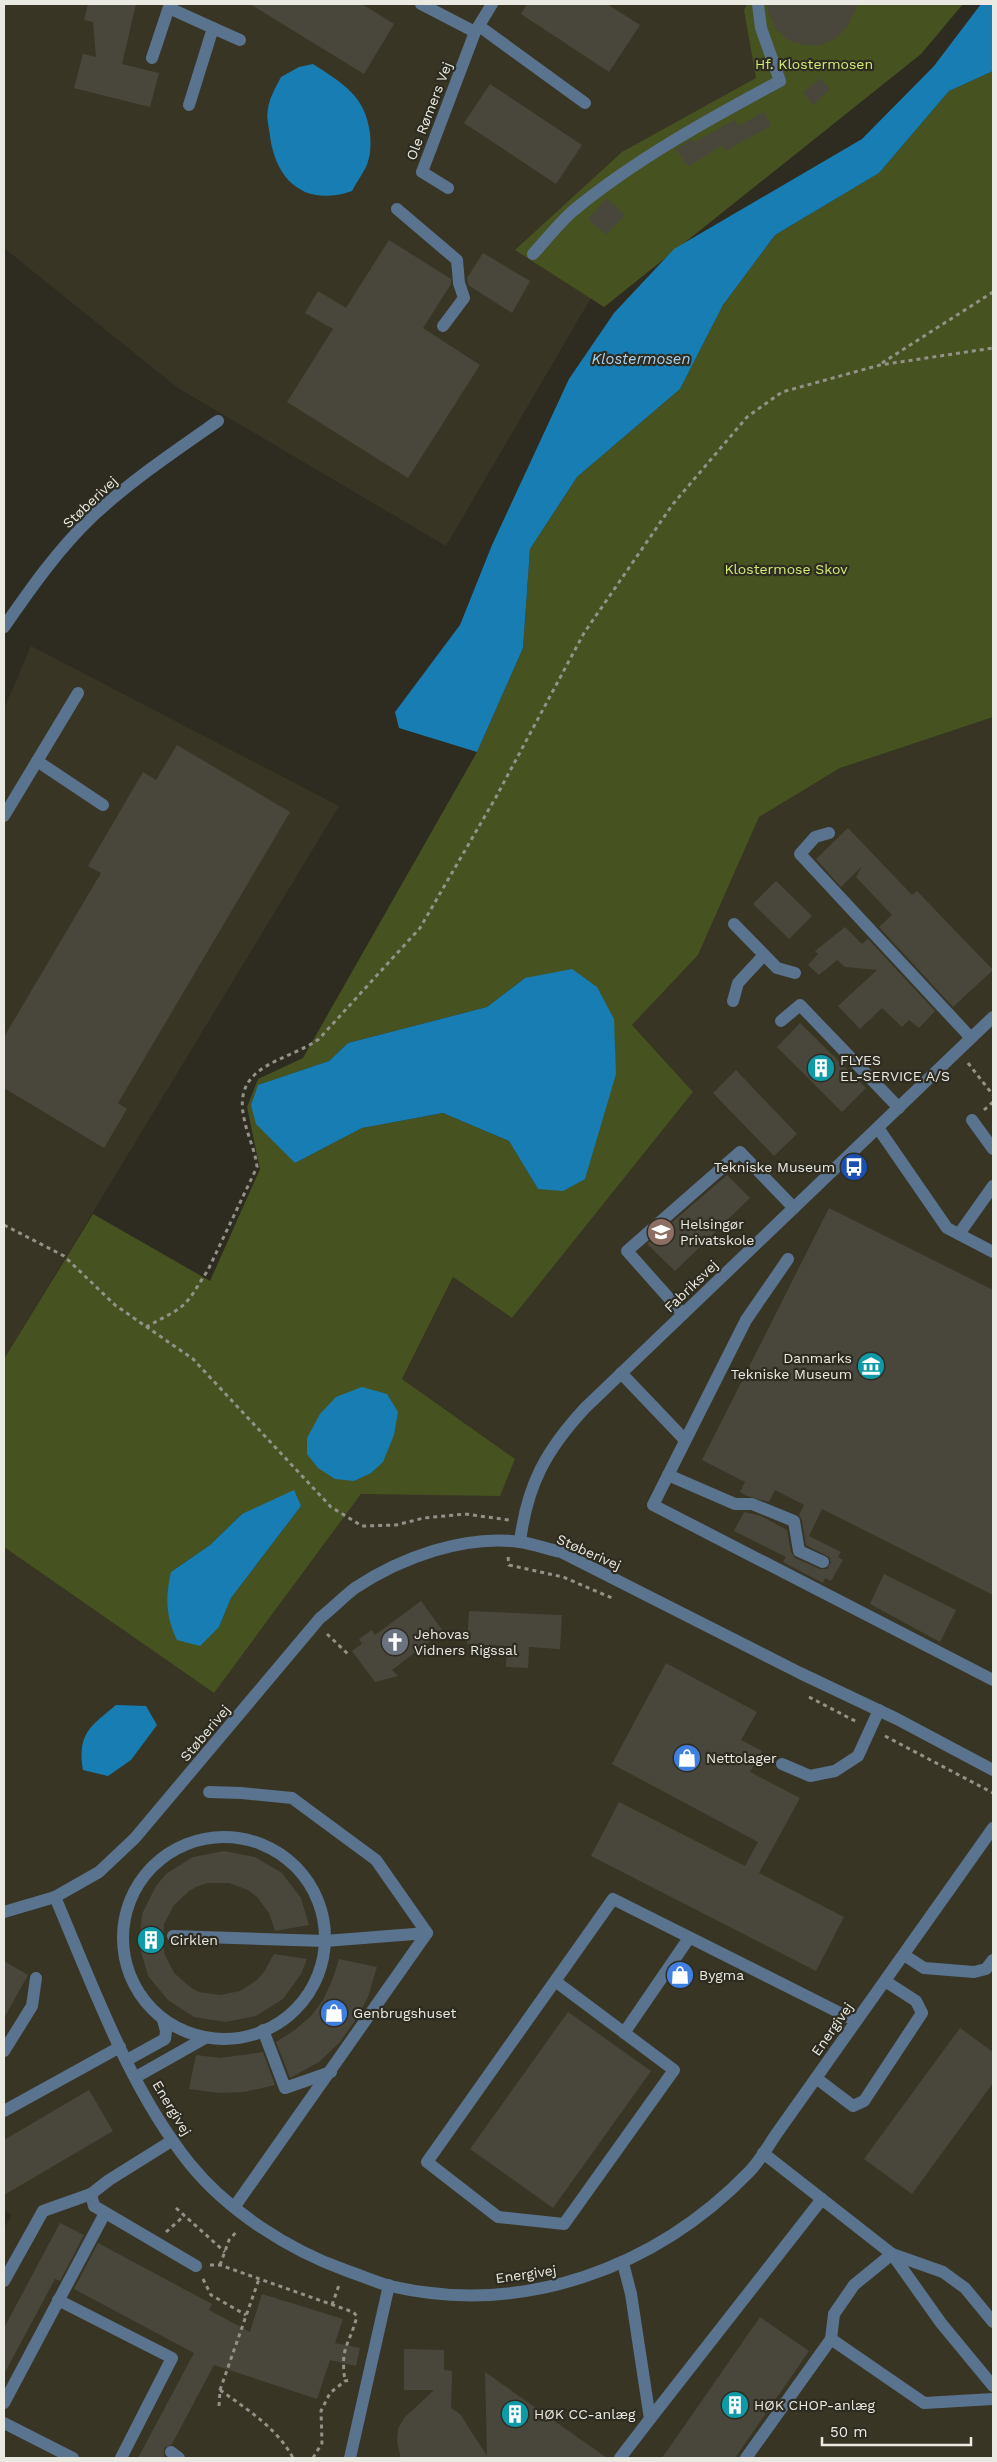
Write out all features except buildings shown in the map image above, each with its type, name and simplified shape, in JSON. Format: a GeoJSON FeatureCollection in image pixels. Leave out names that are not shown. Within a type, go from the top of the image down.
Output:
{"type":"FeatureCollection","features":[{"type":"Feature","properties":{"kind":"street"},"geometry":{"type":"LineString","coordinates":[[421,4],[477,29],[586,103]]}},
{"type":"Feature","properties":{"kind":"street","name":"Ole Rømers Vej"},"geometry":{"type":"LineString","coordinates":[[448,188],[422,172],[477,29],[492,4]]}},
{"type":"Feature","properties":{"kind":"street"},"geometry":{"type":"LineString","coordinates":[[533,254],[573,211],[615,180],[695,128],[780,81],[761,28],[758,4]]}},
{"type":"Feature","properties":{"kind":"street"},"geometry":{"type":"LineString","coordinates":[[152,58],[170,6],[240,40]]}},
{"type":"Feature","properties":{"kind":"street"},"geometry":{"type":"LineString","coordinates":[[189,105],[213,28]]}},
{"type":"Feature","properties":{"kind":"street"},"geometry":{"type":"LineString","coordinates":[[397,209],[456,260],[459,283],[464,298],[443,326]]}},
{"type":"Feature","properties":{"kind":"street","name":"Støberivej"},"geometry":{"type":"LineString","coordinates":[[4,627],[43,572],[93,516],[150,468],[218,421]]}},
{"type":"Feature","properties":{"kind":"street"},"geometry":{"type":"LineString","coordinates":[[4,816],[78,693]]}},
{"type":"Feature","properties":{"kind":"street"},"geometry":{"type":"LineString","coordinates":[[37,761],[103,805]]}},
{"type":"Feature","properties":{"kind":"street"},"geometry":{"type":"LineString","coordinates":[[829,833],[815,837],[800,854],[971,1038]]}},
{"type":"Feature","properties":{"kind":"street"},"geometry":{"type":"LineString","coordinates":[[734,924],[777,968],[795,973]]}},
{"type":"Feature","properties":{"kind":"street"},"geometry":{"type":"LineString","coordinates":[[733,1001],[738,983],[764,955]]}},
{"type":"Feature","properties":{"kind":"street"},"geometry":{"type":"LineString","coordinates":[[781,1021],[800,1005],[899,1108]]}},
{"type":"Feature","properties":{"kind":"street","name":"Fabriksvej"},"geometry":{"type":"LineString","coordinates":[[520,1542],[522,1521],[531,1487],[544,1458],[555,1442],[585,1408],[993,1017]]}},
{"type":"Feature","properties":{"kind":"street"},"geometry":{"type":"LineString","coordinates":[[972,1120],[993,1149]]}},
{"type":"Feature","properties":{"kind":"street"},"geometry":{"type":"LineString","coordinates":[[878,1128],[948,1228],[993,1252]]}},
{"type":"Feature","properties":{"kind":"street"},"geometry":{"type":"LineString","coordinates":[[683,1314],[627,1252],[740,1152],[794,1208]]}},
{"type":"Feature","properties":{"kind":"street"},"geometry":{"type":"LineString","coordinates":[[959,1234],[991,1193]]}},
{"type":"Feature","properties":{"kind":"street"},"geometry":{"type":"LineString","coordinates":[[788,1259],[746,1320],[653,1505],[993,1680]]}},
{"type":"Feature","properties":{"kind":"street"},"geometry":{"type":"LineString","coordinates":[[621,1373],[685,1440]]}},
{"type":"Feature","properties":{"kind":"street"},"geometry":{"type":"LineString","coordinates":[[668,1475],[735,1504],[752,1504],[794,1522],[799,1551],[823,1562]]}},
{"type":"Feature","properties":{"kind":"street","name":"Støberivej"},"geometry":{"type":"LineString","coordinates":[[4,1912],[55,1897],[99,1872],[135,1838],[316,1624],[353,1589],[391,1567],[432,1551],[476,1542],[520,1542],[561,1552],[879,1710],[993,1770]]}},
{"type":"Feature","properties":{"kind":"street"},"geometry":{"type":"LineString","coordinates":[[782,1764],[810,1776],[835,1771],[858,1756],[879,1710]]}},
{"type":"Feature","properties":{"kind":"street"},"geometry":{"type":"LineString","coordinates":[[209,1792],[241,1792],[292,1798],[376,1860],[427,1933]]}},
{"type":"Feature","properties":{"kind":"street","name":"Energivej"},"geometry":{"type":"LineString","coordinates":[[55,1897],[120,2046],[173,2140],[192,2166],[235,2206],[260,2228],[314,2259],[388,2285],[435,2293],[499,2294],[563,2284],[623,2263],[692,2223],[751,2170],[993,1828]]}},
{"type":"Feature","properties":{"kind":"street"},"geometry":{"type":"LineString","coordinates":[[237,1837],[266,1846],[291,1862],[310,1884],[322,1911],[325,1941],[321,1966],[311,1989],[296,2009],[277,2024],[254,2035],[230,2039],[205,2038],[183,2031],[163,2020],[142,1999],[128,1973],[122,1944],[125,1914],[136,1887],[155,1864],[179,1847],[207,1838],[237,1837]]}},
{"type":"Feature","properties":{"kind":"street"},"geometry":{"type":"LineString","coordinates":[[555,1981],[674,2070],[564,2224],[498,2217],[427,2162],[555,1981],[613,1899],[856,2021]]}},
{"type":"Feature","properties":{"kind":"street"},"geometry":{"type":"LineString","coordinates":[[173,1936],[325,1941],[427,1933]]}},
{"type":"Feature","properties":{"kind":"street"},"geometry":{"type":"LineString","coordinates":[[235,2206],[427,1933]]}},
{"type":"Feature","properties":{"kind":"street"},"geometry":{"type":"LineString","coordinates":[[624,2033],[689,1938]]}},
{"type":"Feature","properties":{"kind":"street"},"geometry":{"type":"LineString","coordinates":[[904,1955],[924,1968],[974,1972],[986,1969],[993,1960]]}},
{"type":"Feature","properties":{"kind":"street"},"geometry":{"type":"LineString","coordinates":[[4,2051],[32,2006],[36,1978]]}},
{"type":"Feature","properties":{"kind":"street"},"geometry":{"type":"LineString","coordinates":[[816,2078],[853,2106],[864,2101],[922,2013],[916,2001],[885,1981]]}},
{"type":"Feature","properties":{"kind":"street"},"geometry":{"type":"LineString","coordinates":[[127,2060],[165,2039],[166,2031],[163,2020]]}},
{"type":"Feature","properties":{"kind":"street"},"geometry":{"type":"LineString","coordinates":[[263,2030],[285,2088],[330,2072]]}},
{"type":"Feature","properties":{"kind":"street"},"geometry":{"type":"LineString","coordinates":[[136,2076],[205,2038]]}},
{"type":"Feature","properties":{"kind":"street"},"geometry":{"type":"LineString","coordinates":[[4,2111],[120,2046]]}},
{"type":"Feature","properties":{"kind":"street"},"geometry":{"type":"LineString","coordinates":[[4,2281],[43,2210],[91,2194],[109,2180],[173,2140]]}},
{"type":"Feature","properties":{"kind":"street"},"geometry":{"type":"LineString","coordinates":[[763,2152],[892,2254],[941,2323],[993,2386]]}},
{"type":"Feature","properties":{"kind":"street"},"geometry":{"type":"LineString","coordinates":[[91,2194],[94,2206],[196,2266]]}},
{"type":"Feature","properties":{"kind":"street"},"geometry":{"type":"LineString","coordinates":[[620,2458],[822,2199]]}},
{"type":"Feature","properties":{"kind":"street"},"geometry":{"type":"LineString","coordinates":[[4,2403],[105,2213]]}},
{"type":"Feature","properties":{"kind":"street"},"geometry":{"type":"LineString","coordinates":[[892,2254],[943,2272],[964,2288],[993,2322]]}},
{"type":"Feature","properties":{"kind":"street"},"geometry":{"type":"LineString","coordinates":[[746,2458],[831,2339],[834,2314],[854,2285],[892,2254]]}},
{"type":"Feature","properties":{"kind":"street"},"geometry":{"type":"LineString","coordinates":[[623,2263],[631,2294],[650,2419]]}},
{"type":"Feature","properties":{"kind":"street"},"geometry":{"type":"LineString","coordinates":[[350,2458],[388,2285]]}},
{"type":"Feature","properties":{"kind":"street"},"geometry":{"type":"LineString","coordinates":[[58,2300],[172,2358],[121,2458]]}},
{"type":"Feature","properties":{"kind":"street"},"geometry":{"type":"LineString","coordinates":[[831,2339],[924,2403],[993,2398]]}},
{"type":"Feature","properties":{"kind":"street"},"geometry":{"type":"LineString","coordinates":[[4,2423],[73,2458]]}},
{"type":"Feature","properties":{"kind":"path"},"geometry":{"type":"LineString","coordinates":[[880,365],[993,292]]}},
{"type":"Feature","properties":{"kind":"path"},"geometry":{"type":"LineString","coordinates":[[146,1326],[174,1312],[185,1304],[192,1295],[208,1270],[257,1166],[254,1149],[243,1117],[243,1100],[251,1076],[262,1068],[304,1049],[318,1039],[420,928],[496,796],[584,633],[673,504],[747,417],[782,392],[880,365],[993,348]]}},
{"type":"Feature","properties":{"kind":"path"},"geometry":{"type":"LineString","coordinates":[[979,1076],[993,1096]]}},
{"type":"Feature","properties":{"kind":"path"},"geometry":{"type":"LineString","coordinates":[[4,1225],[64,1256],[115,1305],[194,1359],[331,1507],[362,1526],[396,1525],[424,1518],[465,1514],[522,1521]]}},
{"type":"Feature","properties":{"kind":"path"},"geometry":{"type":"LineString","coordinates":[[505,1542],[509,1565],[563,1577],[619,1601]]}},
{"type":"Feature","properties":{"kind":"path"},"geometry":{"type":"LineString","coordinates":[[316,1624],[348,1654]]}},
{"type":"Feature","properties":{"kind":"path"},"geometry":{"type":"LineString","coordinates":[[801,1693],[993,1793]]}},
{"type":"Feature","properties":{"kind":"path"},"geometry":{"type":"LineString","coordinates":[[176,2208],[225,2252]]}},
{"type":"Feature","properties":{"kind":"path"},"geometry":{"type":"LineString","coordinates":[[156,2242],[184,2216]]}},
{"type":"Feature","properties":{"kind":"path"},"geometry":{"type":"LineString","coordinates":[[220,2265],[229,2240],[249,2218]]}},
{"type":"Feature","properties":{"kind":"path"},"geometry":{"type":"LineString","coordinates":[[246,2315],[211,2295],[196,2266],[220,2265],[353,2312],[358,2318],[345,2345],[342,2360],[346,2380]]}},
{"type":"Feature","properties":{"kind":"path"},"geometry":{"type":"LineString","coordinates":[[219,2406],[220,2390],[259,2278]]}},
{"type":"Feature","properties":{"kind":"path"},"geometry":{"type":"LineString","coordinates":[[332,2305],[338,2288]]}},
{"type":"Feature","properties":{"kind":"path"},"geometry":{"type":"LineString","coordinates":[[313,2458],[322,2443],[321,2410],[330,2394],[346,2380],[367,2381]]}},
{"type":"Feature","properties":{"kind":"path"},"geometry":{"type":"LineString","coordinates":[[220,2390],[262,2419],[288,2448],[293,2458]]}},
{"type":"Feature","properties":{"kind":"shaded area"},"geometry":{"type":"Polygon","coordinates":[[[4,4],[949,4],[612,262],[446,546],[178,388],[4,248],[4,4]]]}},
{"type":"Feature","properties":{"kind":"shaded area"},"geometry":{"type":"Polygon","coordinates":[[[31,646],[339,806],[4,1359],[4,709],[31,646]]]}},
{"type":"Feature","properties":{"kind":"shaded area"},"geometry":{"type":"Polygon","coordinates":[[[993,717],[993,2458],[4,2458],[4,2228],[12,2215],[4,2210],[4,1547],[214,1693],[361,1494],[500,1495],[515,1459],[402,1379],[453,1277],[512,1318],[693,1092],[632,1025],[698,955],[759,817],[840,768],[993,717]]]}},
{"type":"Feature","properties":{"kind":"green space","name":"Hf. Klostermosen"},"geometry":{"type":"Polygon","coordinates":[[[747,4],[963,4],[921,54],[604,307],[515,250],[622,152],[756,78],[744,10],[747,4]]]}},
{"type":"Feature","properties":{"kind":"green space","name":"Klostermose Skov"},"geometry":{"type":"Polygon","coordinates":[[[993,71],[993,717],[840,768],[759,817],[698,955],[632,1025],[693,1092],[512,1318],[453,1277],[402,1379],[515,1459],[500,1496],[361,1494],[214,1693],[4,1547],[4,1359],[93,1214],[210,1281],[260,1169],[247,1107],[258,1079],[303,1058],[477,752],[523,648],[530,549],[577,477],[680,389],[723,305],[775,235],[879,173],[949,91],[993,71]],[[525,978],[487,1007],[348,1043],[329,1061],[259,1085],[295,1163],[362,1128],[443,1113],[509,1141],[538,1189],[525,978]],[[301,1506],[242,1514],[210,1545],[171,1572],[219,1627],[231,1598],[301,1506]]]}},
{"type":"Feature","properties":{"kind":"water","name":"Klostermosen"},"geometry":{"type":"Polygon","coordinates":[[[981,4],[993,4],[993,71],[949,91],[879,173],[775,235],[723,305],[680,389],[577,477],[530,549],[523,648],[477,752],[399,728],[395,712],[460,625],[492,545],[569,379],[614,313],[674,249],[862,139],[934,66],[981,4]]]}},
{"type":"Feature","properties":{"kind":"water"},"geometry":{"type":"Polygon","coordinates":[[[313,64],[342,84],[357,99],[363,109],[370,133],[368,163],[352,191],[336,195],[321,196],[307,193],[296,187],[286,178],[279,166],[273,152],[270,136],[267,115],[273,93],[281,77],[299,67],[313,64]]]}},
{"type":"Feature","properties":{"kind":"water"},"geometry":{"type":"Polygon","coordinates":[[[572,969],[597,987],[614,1019],[616,1074],[585,1179],[563,1191],[538,1189],[509,1141],[443,1113],[362,1128],[295,1163],[256,1124],[251,1105],[258,1085],[329,1061],[348,1043],[487,1007],[525,978],[572,969]]]}},
{"type":"Feature","properties":{"kind":"water"},"geometry":{"type":"Polygon","coordinates":[[[362,1387],[387,1394],[398,1412],[394,1435],[383,1462],[371,1473],[354,1481],[335,1479],[318,1468],[307,1454],[307,1438],[320,1414],[336,1397],[362,1387]]]}},
{"type":"Feature","properties":{"kind":"water"},"geometry":{"type":"Polygon","coordinates":[[[294,1490],[301,1506],[231,1598],[219,1627],[200,1646],[177,1640],[173,1632],[167,1599],[171,1572],[210,1545],[242,1514],[294,1490]]]}},
{"type":"Feature","properties":{"kind":"water"},"geometry":{"type":"Polygon","coordinates":[[[116,1705],[146,1706],[157,1725],[131,1760],[108,1776],[83,1770],[82,1747],[84,1739],[93,1725],[116,1705]]]}},
{"type":"Feature","properties":{"kind":"place","name":"FLYES EL-SERVICE A/S"},"geometry":{"type":"Point","coordinates":[821,1068]}},
{"type":"Feature","properties":{"kind":"place","name":"Tekniske Museum"},"geometry":{"type":"Point","coordinates":[854,1167]}},
{"type":"Feature","properties":{"kind":"place","name":"Helsingør Privatskole"},"geometry":{"type":"Point","coordinates":[661,1232]}},
{"type":"Feature","properties":{"kind":"place","name":"Danmarks Tekniske Museum"},"geometry":{"type":"Point","coordinates":[871,1366]}},
{"type":"Feature","properties":{"kind":"place","name":"Jehovas Vidners Rigssal"},"geometry":{"type":"Point","coordinates":[395,1642]}},
{"type":"Feature","properties":{"kind":"place","name":"Nettolager"},"geometry":{"type":"Point","coordinates":[687,1758]}},
{"type":"Feature","properties":{"kind":"place","name":"Cirklen"},"geometry":{"type":"Point","coordinates":[151,1940]}},
{"type":"Feature","properties":{"kind":"place","name":"Bygma"},"geometry":{"type":"Point","coordinates":[680,1975]}},
{"type":"Feature","properties":{"kind":"place","name":"Genbrugshuset"},"geometry":{"type":"Point","coordinates":[334,2013]}},
{"type":"Feature","properties":{"kind":"place","name":"HØK CHOP-anlæg"},"geometry":{"type":"Point","coordinates":[735,2405]}},
{"type":"Feature","properties":{"kind":"place","name":"HØK CC-anlæg"},"geometry":{"type":"Point","coordinates":[515,2414]}}]}
